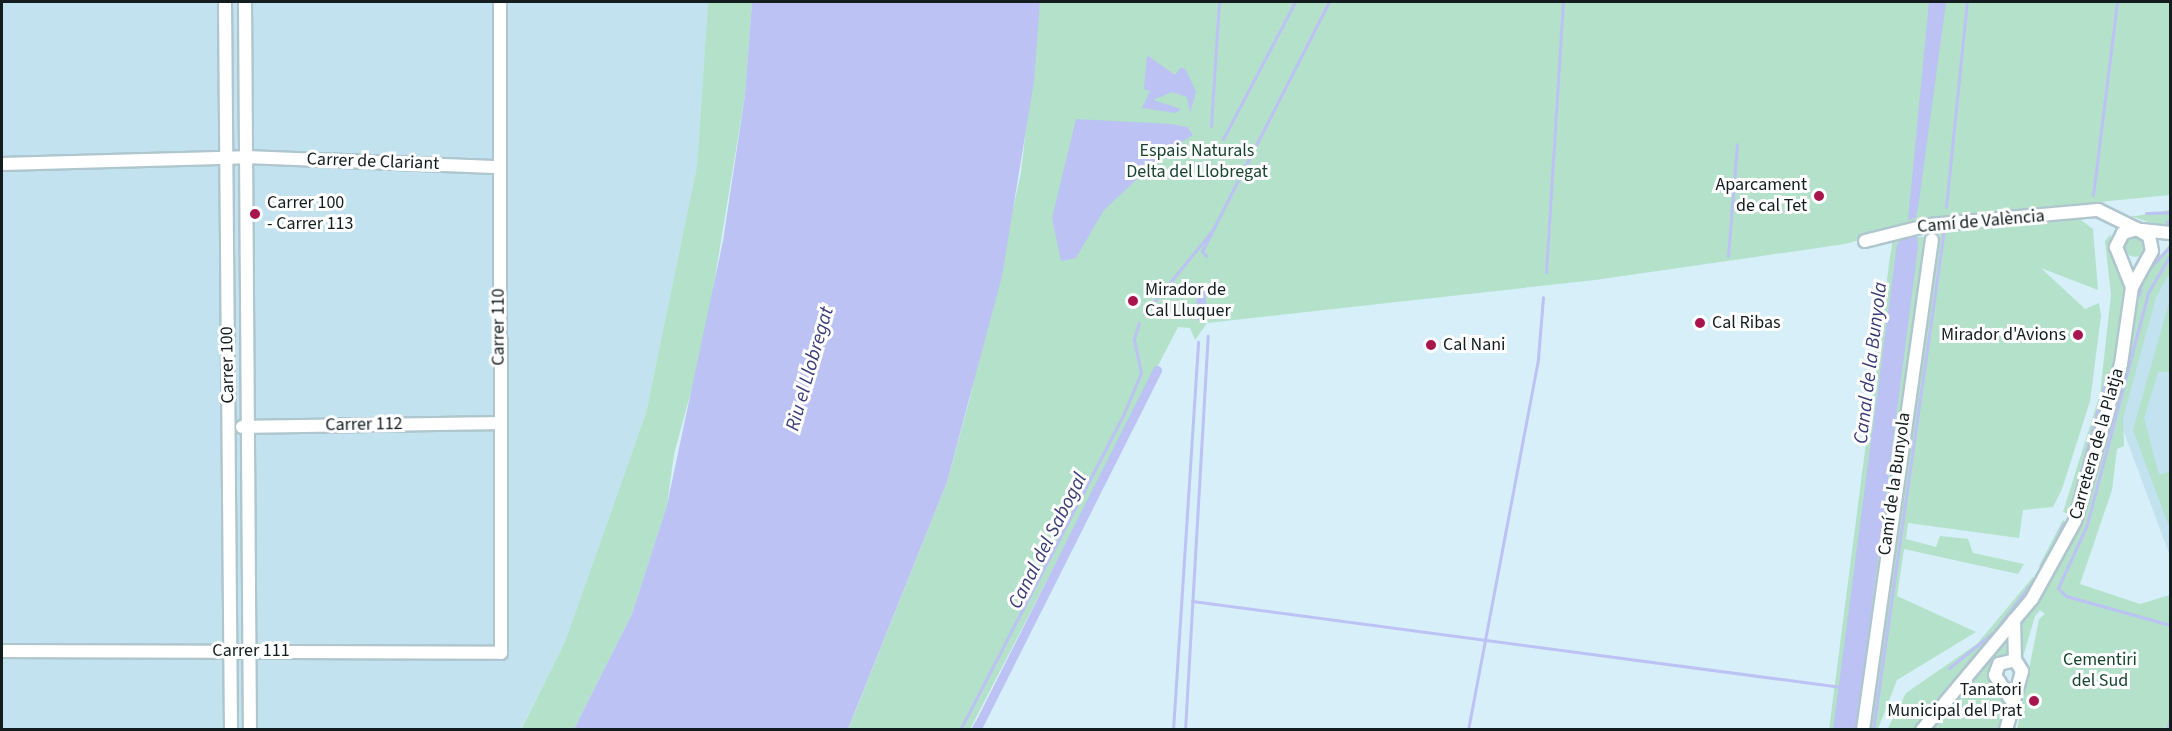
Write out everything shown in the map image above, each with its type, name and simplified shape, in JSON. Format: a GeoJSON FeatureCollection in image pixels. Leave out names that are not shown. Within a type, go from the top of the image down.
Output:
{"type":"FeatureCollection","features":[{"type":"Feature","properties":{"kind":"street","name":"Carrer 100"},"geometry":{"type":"LineString","coordinates":[[225,2],[224,160],[231,729]]}},
{"type":"Feature","properties":{"kind":"street","name":"Carrer 100"},"geometry":{"type":"LineString","coordinates":[[245,2],[250,729]]}},
{"type":"Feature","properties":{"kind":"street","name":"Carrer 110"},"geometry":{"type":"LineString","coordinates":[[500,2],[498,423],[501,653]]}},
{"type":"Feature","properties":{"kind":"street","name":"Carrer de Clariant"},"geometry":{"type":"LineString","coordinates":[[2,164],[246,158],[500,167]]}},
{"type":"Feature","properties":{"kind":"street","name":"Camí de València"},"geometry":{"type":"LineString","coordinates":[[1865,241],[1893,231],[1925,225],[2098,210]]}},
{"type":"Feature","properties":{"kind":"street"},"geometry":{"type":"LineString","coordinates":[[2098,210],[2139,229],[2152,241],[2149,258],[2132,265],[2118,252]]}},
{"type":"Feature","properties":{"kind":"street"},"geometry":{"type":"LineString","coordinates":[[2098,210],[2113,222],[2118,252],[2132,287]]}},
{"type":"Feature","properties":{"kind":"street"},"geometry":{"type":"LineString","coordinates":[[2118,252],[2123,233],[2139,229]]}},
{"type":"Feature","properties":{"kind":"street","name":"Carretera de la Platja"},"geometry":{"type":"LineString","coordinates":[[2139,229],[2170,235]]}},
{"type":"Feature","properties":{"kind":"street","name":"Carretera de la Platja"},"geometry":{"type":"LineString","coordinates":[[1922,729],[2014,620],[2054,564],[2083,500],[2121,364],[2132,287],[2149,258],[2170,235]]}},
{"type":"Feature","properties":{"kind":"street","name":"Camí de la Bunyola"},"geometry":{"type":"LineString","coordinates":[[1863,729],[1932,240]]}},
{"type":"Feature","properties":{"kind":"street","name":"Carrer 112"},"geometry":{"type":"LineString","coordinates":[[229,427],[498,423]]}},
{"type":"Feature","properties":{"kind":"street"},"geometry":{"type":"LineString","coordinates":[[2006,729],[2022,670],[2015,660],[2014,620]]}},
{"type":"Feature","properties":{"kind":"street","name":"Carrer 111"},"geometry":{"type":"LineString","coordinates":[[2,651],[249,650],[501,653]]}},
{"type":"Feature","properties":{"kind":"street"},"geometry":{"type":"LineString","coordinates":[[2013,704],[1995,675],[1999,664],[2015,660]]}},
{"type":"Feature","properties":{"kind":"shaded area"},"geometry":{"type":"Polygon","coordinates":[[[2,2],[708,2],[697,166],[646,413],[565,642],[521,729],[2,729],[2,2]]]}},
{"type":"Feature","properties":{"kind":"shaded area"},"geometry":{"type":"Polygon","coordinates":[[[2170,266],[2170,556],[2119,419],[2151,294],[2170,266]]]}},
{"type":"Feature","properties":{"kind":"green space"},"geometry":{"type":"Polygon","coordinates":[[[708,2],[752,2],[745,95],[704,344],[674,454],[667,505],[632,614],[574,729],[521,730],[565,642],[646,413],[697,166],[708,2]]]}},
{"type":"Feature","properties":{"kind":"green space","name":"Espais Naturals Delta del Llobregat"},"geometry":{"type":"Polygon","coordinates":[[[1040,2],[2170,2],[2170,195],[1941,218],[1845,244],[1595,280],[1207,323],[1195,340],[1190,328],[1178,327],[970,729],[848,730],[947,482],[970,398],[1021,173],[1040,2]]]}},
{"type":"Feature","properties":{"kind":"green space"},"geometry":{"type":"Polygon","coordinates":[[[2170,210],[2170,229],[2130,216],[2136,216],[2170,210]]]}},
{"type":"Feature","properties":{"kind":"green space"},"geometry":{"type":"Polygon","coordinates":[[[2078,218],[2093,229],[2098,290],[2041,268],[2085,309],[2099,303],[2101,316],[2090,401],[2062,489],[2053,507],[2023,510],[2019,538],[1908,523],[1906,539],[1936,547],[1940,536],[1968,539],[1973,553],[2024,564],[2018,574],[1904,549],[1897,596],[1976,632],[1897,680],[1878,729],[1868,730],[1941,227],[2078,218]]]}},
{"type":"Feature","properties":{"kind":"green space"},"geometry":{"type":"Polygon","coordinates":[[[2111,234],[2109,253],[2122,275],[2124,308],[2112,373],[2070,514],[2063,512],[2100,394],[2111,295],[2105,241],[2111,234]]]}},
{"type":"Feature","properties":{"kind":"green space"},"geometry":{"type":"Polygon","coordinates":[[[1902,236],[1836,729],[1829,730],[1889,264],[1893,238],[1902,236]]]}},
{"type":"Feature","properties":{"kind":"green space"},"geometry":{"type":"Polygon","coordinates":[[[1917,237],[1924,237],[1858,729],[1852,730],[1917,237]]]}},
{"type":"Feature","properties":{"kind":"green space"},"geometry":{"type":"Polygon","coordinates":[[[2135,237],[2142,240],[2145,247],[2142,254],[2135,257],[2128,254],[2125,247],[2128,240],[2135,237]]]}},
{"type":"Feature","properties":{"kind":"green space","name":"Cementiri del Sud"},"geometry":{"type":"Polygon","coordinates":[[[2170,244],[2170,272],[2156,297],[2123,418],[2124,446],[2117,449],[2112,490],[2080,584],[2140,604],[2170,595],[2170,729],[2017,730],[2039,619],[2045,614],[2040,610],[2035,616],[2023,657],[2022,620],[2072,542],[2119,394],[2138,281],[2170,244]]]}},
{"type":"Feature","properties":{"kind":"green space"},"geometry":{"type":"Polygon","coordinates":[[[2170,299],[2170,372],[2158,372],[2144,418],[2159,475],[2170,471],[2170,529],[2133,430],[2170,299]]]}},
{"type":"Feature","properties":{"kind":"green space"},"geometry":{"type":"Polygon","coordinates":[[[2063,520],[2069,525],[2042,569],[2039,566],[2063,520]]]}},
{"type":"Feature","properties":{"kind":"green space"},"geometry":{"type":"Polygon","coordinates":[[[2033,577],[2037,582],[2026,598],[1933,703],[1916,729],[1887,730],[1906,693],[1977,644],[2033,577]]]}},
{"type":"Feature","properties":{"kind":"green space"},"geometry":{"type":"Polygon","coordinates":[[[2011,633],[2011,655],[1996,662],[1989,674],[2008,701],[2001,729],[1929,730],[2011,633]]]}},
{"type":"Feature","properties":{"kind":"water","name":"Riu el Llobregat"},"geometry":{"type":"Polygon","coordinates":[[[752,2],[1040,2],[1034,81],[1002,276],[947,482],[848,729],[574,729],[632,614],[667,505],[723,241],[745,95],[752,2]]]}},
{"type":"Feature","properties":{"kind":"water"},"geometry":{"type":"Polygon","coordinates":[[[1929,2],[1946,2],[1919,201],[1916,218],[1908,220],[1929,2]]]}},
{"type":"Feature","properties":{"kind":"water"},"geometry":{"type":"Polygon","coordinates":[[[1147,55],[1175,75],[1181,67],[1186,70],[1196,92],[1190,113],[1187,97],[1172,92],[1153,100],[1181,109],[1176,113],[1142,108],[1150,91],[1144,89],[1147,55]]]}},
{"type":"Feature","properties":{"kind":"water"},"geometry":{"type":"Polygon","coordinates":[[[1076,119],[1171,124],[1187,127],[1193,135],[1167,151],[1104,210],[1076,258],[1061,261],[1052,218],[1076,119]]]}},
{"type":"Feature","properties":{"kind":"water"},"geometry":{"type":"Polygon","coordinates":[[[1906,235],[1917,237],[1918,247],[1856,729],[1833,730],[1897,244],[1906,235]]]}},
{"type":"Feature","properties":{"kind":"waterway"},"geometry":{"type":"LineString","coordinates":[[1211,126],[1219,2]]}},
{"type":"Feature","properties":{"kind":"waterway"},"geometry":{"type":"LineString","coordinates":[[1223,139],[1295,2]]}},
{"type":"Feature","properties":{"kind":"waterway"},"geometry":{"type":"LineString","coordinates":[[1206,256],[1202,251],[1329,2]]}},
{"type":"Feature","properties":{"kind":"waterway"},"geometry":{"type":"LineString","coordinates":[[1546,272],[1563,2]]}},
{"type":"Feature","properties":{"kind":"waterway"},"geometry":{"type":"LineString","coordinates":[[1946,207],[1967,2]]}},
{"type":"Feature","properties":{"kind":"waterway"},"geometry":{"type":"LineString","coordinates":[[2093,195],[2117,2]]}},
{"type":"Feature","properties":{"kind":"waterway"},"geometry":{"type":"LineString","coordinates":[[1728,256],[1737,144]]}},
{"type":"Feature","properties":{"kind":"waterway"},"geometry":{"type":"LineString","coordinates":[[2146,213],[2170,212]]}},
{"type":"Feature","properties":{"kind":"waterway"},"geometry":{"type":"LineString","coordinates":[[2166,222],[2170,221]]}},
{"type":"Feature","properties":{"kind":"waterway"},"geometry":{"type":"LineString","coordinates":[[1873,730],[1944,229]]}},
{"type":"Feature","properties":{"kind":"waterway"},"geometry":{"type":"LineString","coordinates":[[1144,314],[1211,232]]}},
{"type":"Feature","properties":{"kind":"waterway"},"geometry":{"type":"LineString","coordinates":[[2147,271],[2169,247]]}},
{"type":"Feature","properties":{"kind":"waterway"},"geometry":{"type":"LineString","coordinates":[[2170,255],[2148,293],[2086,527],[2058,588],[2066,596],[2170,625]]}},
{"type":"Feature","properties":{"kind":"waterway"},"geometry":{"type":"LineString","coordinates":[[2139,295],[2142,279]]}},
{"type":"Feature","properties":{"kind":"waterway"},"geometry":{"type":"LineString","coordinates":[[1200,316],[1201,287]]}},
{"type":"Feature","properties":{"kind":"waterway"},"geometry":{"type":"LineString","coordinates":[[1468,730],[1538,358],[1543,297]]}},
{"type":"Feature","properties":{"kind":"waterway"},"geometry":{"type":"LineString","coordinates":[[960,730],[1124,413],[1141,373],[1134,339],[1139,323]]}},
{"type":"Feature","properties":{"kind":"waterway"},"geometry":{"type":"LineString","coordinates":[[1185,730],[1208,336]]}},
{"type":"Feature","properties":{"kind":"waterway"},"geometry":{"type":"LineString","coordinates":[[1173,730],[1198,342]]}},
{"type":"Feature","properties":{"kind":"waterway","name":"Canal del Sabogal"},"geometry":{"type":"LineString","coordinates":[[976,730],[1157,370]]}},
{"type":"Feature","properties":{"kind":"waterway"},"geometry":{"type":"LineString","coordinates":[[2071,507],[2107,375]]}},
{"type":"Feature","properties":{"kind":"waterway"},"geometry":{"type":"LineString","coordinates":[[2044,565],[2063,524]]}},
{"type":"Feature","properties":{"kind":"waterway"},"geometry":{"type":"LineString","coordinates":[[1949,668],[1994,632],[2033,581]]}},
{"type":"Feature","properties":{"kind":"waterway"},"geometry":{"type":"LineString","coordinates":[[1192,601],[1841,687]]}},
{"type":"Feature","properties":{"kind":"waterway"},"geometry":{"type":"LineString","coordinates":[[2167,730],[2170,719]]}},
{"type":"Feature","properties":{"kind":"waterway","name":"Canal del Sabogal"},"geometry":{"type":"LineString","coordinates":[[972,730],[976,722]]}},
{"type":"Feature","properties":{"kind":"place","name":"Aparcament de cal Tet"},"geometry":{"type":"Point","coordinates":[1819,196]}},
{"type":"Feature","properties":{"kind":"place","name":"Carrer 100 - Carrer 113"},"geometry":{"type":"Point","coordinates":[255,214]}},
{"type":"Feature","properties":{"kind":"place","name":"Mirador de Cal Lluquer"},"geometry":{"type":"Point","coordinates":[1133,301]}},
{"type":"Feature","properties":{"kind":"place","name":"Cal Ribas"},"geometry":{"type":"Point","coordinates":[1700,323]}},
{"type":"Feature","properties":{"kind":"place","name":"Mirador d'Avions"},"geometry":{"type":"Point","coordinates":[2078,335]}},
{"type":"Feature","properties":{"kind":"place","name":"Cal Nani"},"geometry":{"type":"Point","coordinates":[1431,345]}},
{"type":"Feature","properties":{"kind":"place","name":"Tanatori Municipal del Prat"},"geometry":{"type":"Point","coordinates":[2034,701]}},
{"type":"Feature","properties":{"kind":"water label","name":"Canal de la Bunyola"},"geometry":{"type":"Point","coordinates":[1871,363]}}]}
